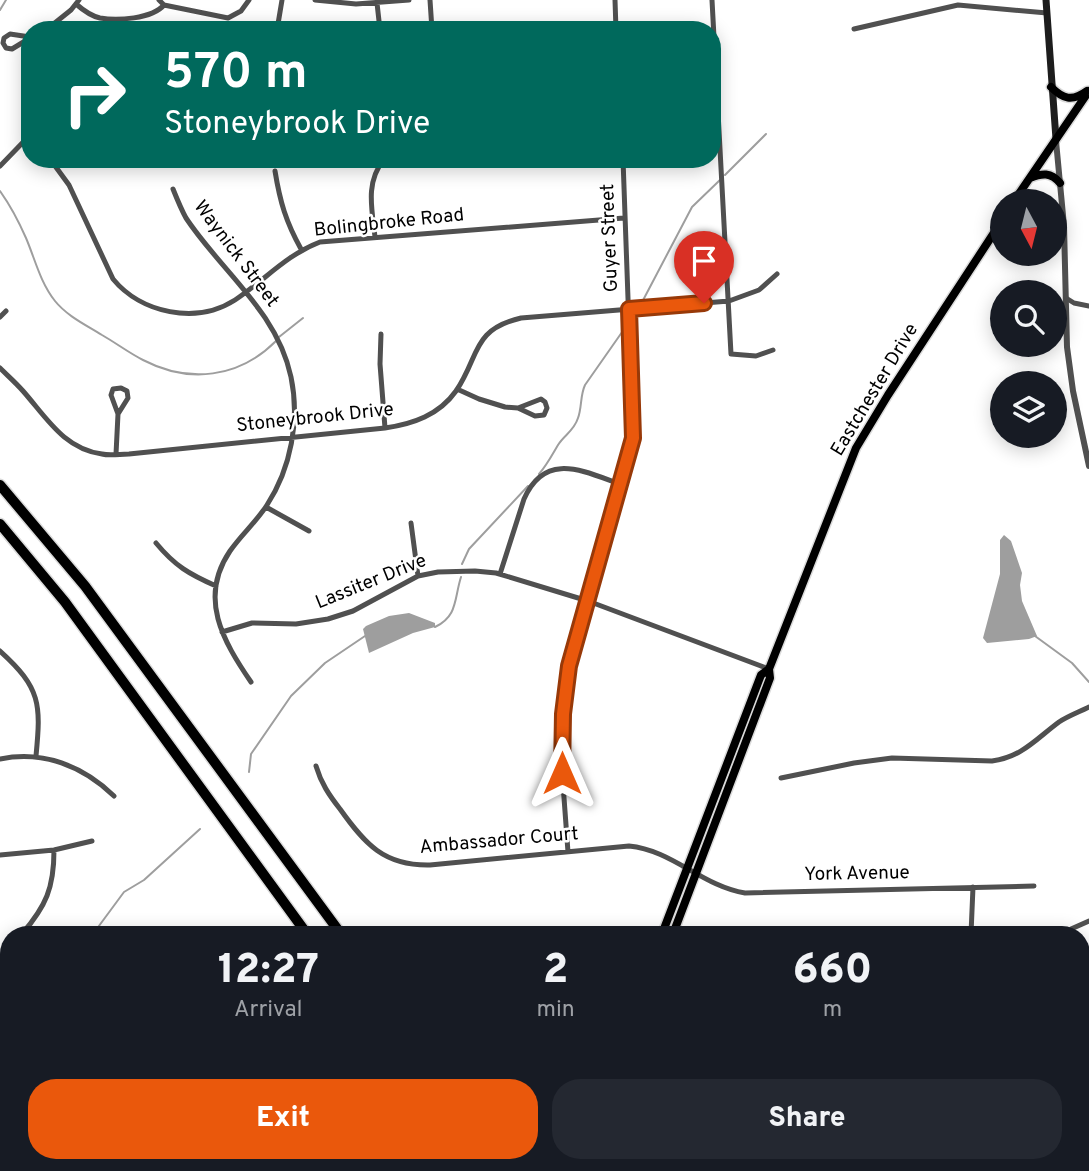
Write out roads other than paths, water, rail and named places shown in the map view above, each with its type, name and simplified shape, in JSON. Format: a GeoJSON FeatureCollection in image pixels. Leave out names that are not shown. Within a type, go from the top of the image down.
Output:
{"type":"FeatureCollection","features":[{"type":"Feature","properties":{"kind":"highway"},"geometry":{"type":"LineString","coordinates":[[0,485],[85,586],[335,926]]}},
{"type":"Feature","properties":{"kind":"highway"},"geometry":{"type":"LineString","coordinates":[[0,524],[65,602],[301,926]]}},
{"type":"Feature","properties":{"kind":"highway"},"geometry":{"type":"LineString","coordinates":[[265,878],[296,926]]}},
{"type":"Feature","properties":{"kind":"main road"},"geometry":{"type":"LineString","coordinates":[[1046,0],[1055,139]]}},
{"type":"Feature","properties":{"kind":"main road"},"geometry":{"type":"LineString","coordinates":[[1051,87],[1064,98],[1070,99],[1089,90]]}},
{"type":"Feature","properties":{"kind":"main road"},"geometry":{"type":"LineString","coordinates":[[1022,189],[1089,90]]}},
{"type":"Feature","properties":{"kind":"main road"},"geometry":{"type":"LineString","coordinates":[[1030,178],[1045,174],[1053,176],[1060,183]]}},
{"type":"Feature","properties":{"kind":"main road","name":"Eastchester Drive"},"geometry":{"type":"LineString","coordinates":[[665,926],[761,675],[769,669],[856,449],[990,239]]}},
{"type":"Feature","properties":{"kind":"main road","name":"Eastchester Drive"},"geometry":{"type":"LineString","coordinates":[[676,926],[771,678],[769,669]]}},
{"type":"Feature","properties":{"kind":"street"},"geometry":{"type":"LineString","coordinates":[[56,21],[78,2],[90,15],[111,19],[150,15],[161,10],[161,3],[228,18],[241,11],[249,0]]}},
{"type":"Feature","properties":{"kind":"street"},"geometry":{"type":"LineString","coordinates":[[278,21],[282,0]]}},
{"type":"Feature","properties":{"kind":"street"},"geometry":{"type":"LineString","coordinates":[[315,0],[341,4],[409,0]]}},
{"type":"Feature","properties":{"kind":"street"},"geometry":{"type":"LineString","coordinates":[[430,0],[431,21]]}},
{"type":"Feature","properties":{"kind":"street"},"geometry":{"type":"LineString","coordinates":[[615,0],[616,21]]}},
{"type":"Feature","properties":{"kind":"street"},"geometry":{"type":"LineString","coordinates":[[712,0],[713,21]]}},
{"type":"Feature","properties":{"kind":"street"},"geometry":{"type":"LineString","coordinates":[[377,2],[379,21]]}},
{"type":"Feature","properties":{"kind":"street"},"geometry":{"type":"LineString","coordinates":[[854,29],[958,5],[1047,13]]}},
{"type":"Feature","properties":{"kind":"street"},"geometry":{"type":"LineString","coordinates":[[21,36],[10,34],[4,38],[3,43],[5,48],[12,49],[21,44]]}},
{"type":"Feature","properties":{"kind":"street"},"geometry":{"type":"LineString","coordinates":[[1055,139],[1064,226],[1066,280]]}},
{"type":"Feature","properties":{"kind":"street"},"geometry":{"type":"LineString","coordinates":[[0,166],[21,146]]}},
{"type":"Feature","properties":{"kind":"street"},"geometry":{"type":"LineString","coordinates":[[721,163],[731,354],[756,356],[773,350]]}},
{"type":"Feature","properties":{"kind":"street","name":"Bolingbroke Road"},"geometry":{"type":"LineString","coordinates":[[57,168],[69,185],[107,271],[118,285],[131,297],[150,307],[170,312],[188,313],[217,308],[233,301],[301,249],[320,242],[624,218]]}},
{"type":"Feature","properties":{"kind":"street"},"geometry":{"type":"LineString","coordinates":[[375,237],[370,190],[379,168]]}},
{"type":"Feature","properties":{"kind":"street","name":"Guyer Street"},"geometry":{"type":"LineString","coordinates":[[568,852],[562,789],[563,714],[569,666],[633,438],[623,168]]}},
{"type":"Feature","properties":{"kind":"street"},"geometry":{"type":"LineString","coordinates":[[275,171],[281,206],[287,224],[301,249]]}},
{"type":"Feature","properties":{"kind":"street","name":"Waynick Street"},"geometry":{"type":"LineString","coordinates":[[173,189],[186,218],[246,291],[270,327],[291,377],[292,437],[285,467],[266,507],[229,552],[216,586],[215,608],[222,632],[228,648],[251,682]]}},
{"type":"Feature","properties":{"kind":"street","name":"Stoneybrook Drive"},"geometry":{"type":"LineString","coordinates":[[0,368],[22,390],[48,423],[63,436],[91,451],[116,454],[385,428],[420,419],[436,410],[457,388],[484,336],[506,321],[521,317],[729,301],[759,290],[777,274]]}},
{"type":"Feature","properties":{"kind":"street"},"geometry":{"type":"LineString","coordinates":[[1067,299],[1089,306]]}},
{"type":"Feature","properties":{"kind":"street"},"geometry":{"type":"LineString","coordinates":[[0,317],[6,311]]}},
{"type":"Feature","properties":{"kind":"street"},"geometry":{"type":"LineString","coordinates":[[381,334],[380,364],[385,428]]}},
{"type":"Feature","properties":{"kind":"street"},"geometry":{"type":"LineString","coordinates":[[1067,344],[1073,391],[1089,466]]}},
{"type":"Feature","properties":{"kind":"street"},"geometry":{"type":"LineString","coordinates":[[116,454],[118,414],[111,393],[115,388],[127,391],[128,398],[118,414]]}},
{"type":"Feature","properties":{"kind":"street"},"geometry":{"type":"LineString","coordinates":[[457,388],[494,405],[518,408],[539,417],[544,415],[548,408],[541,399],[518,408]]}},
{"type":"Feature","properties":{"kind":"street"},"geometry":{"type":"LineString","coordinates":[[500,574],[524,499],[529,488],[540,477],[554,470],[571,468],[620,484]]}},
{"type":"Feature","properties":{"kind":"street"},"geometry":{"type":"LineString","coordinates":[[266,507],[309,531]]}},
{"type":"Feature","properties":{"kind":"street"},"geometry":{"type":"LineString","coordinates":[[411,523],[418,576]]}},
{"type":"Feature","properties":{"kind":"street"},"geometry":{"type":"LineString","coordinates":[[156,543],[186,573],[216,586]]}},
{"type":"Feature","properties":{"kind":"street","name":"Lassiter Drive"},"geometry":{"type":"LineString","coordinates":[[222,632],[252,623],[296,624],[328,619],[353,611],[418,576],[456,570],[500,574],[588,601],[769,669]]}},
{"type":"Feature","properties":{"kind":"street"},"geometry":{"type":"LineString","coordinates":[[0,651],[21,670],[34,694],[39,719],[36,757]]}},
{"type":"Feature","properties":{"kind":"street"},"geometry":{"type":"LineString","coordinates":[[781,778],[892,758],[1005,760],[1025,751],[1062,720],[1089,707]]}},
{"type":"Feature","properties":{"kind":"street"},"geometry":{"type":"LineString","coordinates":[[0,759],[36,757],[77,768],[103,785],[114,796]]}},
{"type":"Feature","properties":{"kind":"street","name":"Ambassador Court"},"geometry":{"type":"LineString","coordinates":[[316,766],[322,785],[357,832],[370,846],[398,861],[430,864],[638,847],[659,853],[685,868]]}},
{"type":"Feature","properties":{"kind":"street"},"geometry":{"type":"LineString","coordinates":[[0,855],[54,850],[92,841]]}},
{"type":"Feature","properties":{"kind":"street"},"geometry":{"type":"LineString","coordinates":[[29,926],[47,899],[52,884],[54,850]]}},
{"type":"Feature","properties":{"kind":"street","name":"York Avenue"},"geometry":{"type":"LineString","coordinates":[[685,868],[724,888],[745,892],[1034,886]]}},
{"type":"Feature","properties":{"kind":"street"},"geometry":{"type":"LineString","coordinates":[[971,926],[973,887]]}},
{"type":"Feature","properties":{"kind":"waterway"},"geometry":{"type":"LineString","coordinates":[[0,10],[6,0]]}},
{"type":"Feature","properties":{"kind":"waterway"},"geometry":{"type":"LineString","coordinates":[[725,175],[766,134]]}},
{"type":"Feature","properties":{"kind":"waterway"},"geometry":{"type":"LineString","coordinates":[[640,306],[692,207],[721,179]]}},
{"type":"Feature","properties":{"kind":"waterway"},"geometry":{"type":"LineString","coordinates":[[0,191],[11,208],[55,301],[77,320],[138,357],[160,368],[178,372],[213,373],[246,363],[276,341]]}},
{"type":"Feature","properties":{"kind":"waterway"},"geometry":{"type":"LineString","coordinates":[[279,337],[303,318]]}},
{"type":"Feature","properties":{"kind":"waterway"},"geometry":{"type":"LineString","coordinates":[[539,474],[574,426],[585,385],[627,325]]}},
{"type":"Feature","properties":{"kind":"waterway"},"geometry":{"type":"LineString","coordinates":[[462,564],[469,549],[528,486]]}},
{"type":"Feature","properties":{"kind":"waterway"},"geometry":{"type":"LineString","coordinates":[[435,627],[448,618],[461,577]]}},
{"type":"Feature","properties":{"kind":"waterway"},"geometry":{"type":"LineString","coordinates":[[249,772],[251,754],[291,696],[325,663],[365,636]]}},
{"type":"Feature","properties":{"kind":"waterway"},"geometry":{"type":"LineString","coordinates":[[1035,636],[1072,663],[1089,682]]}},
{"type":"Feature","properties":{"kind":"waterway"},"geometry":{"type":"LineString","coordinates":[[99,926],[124,892],[144,880],[200,829]]}}]}
